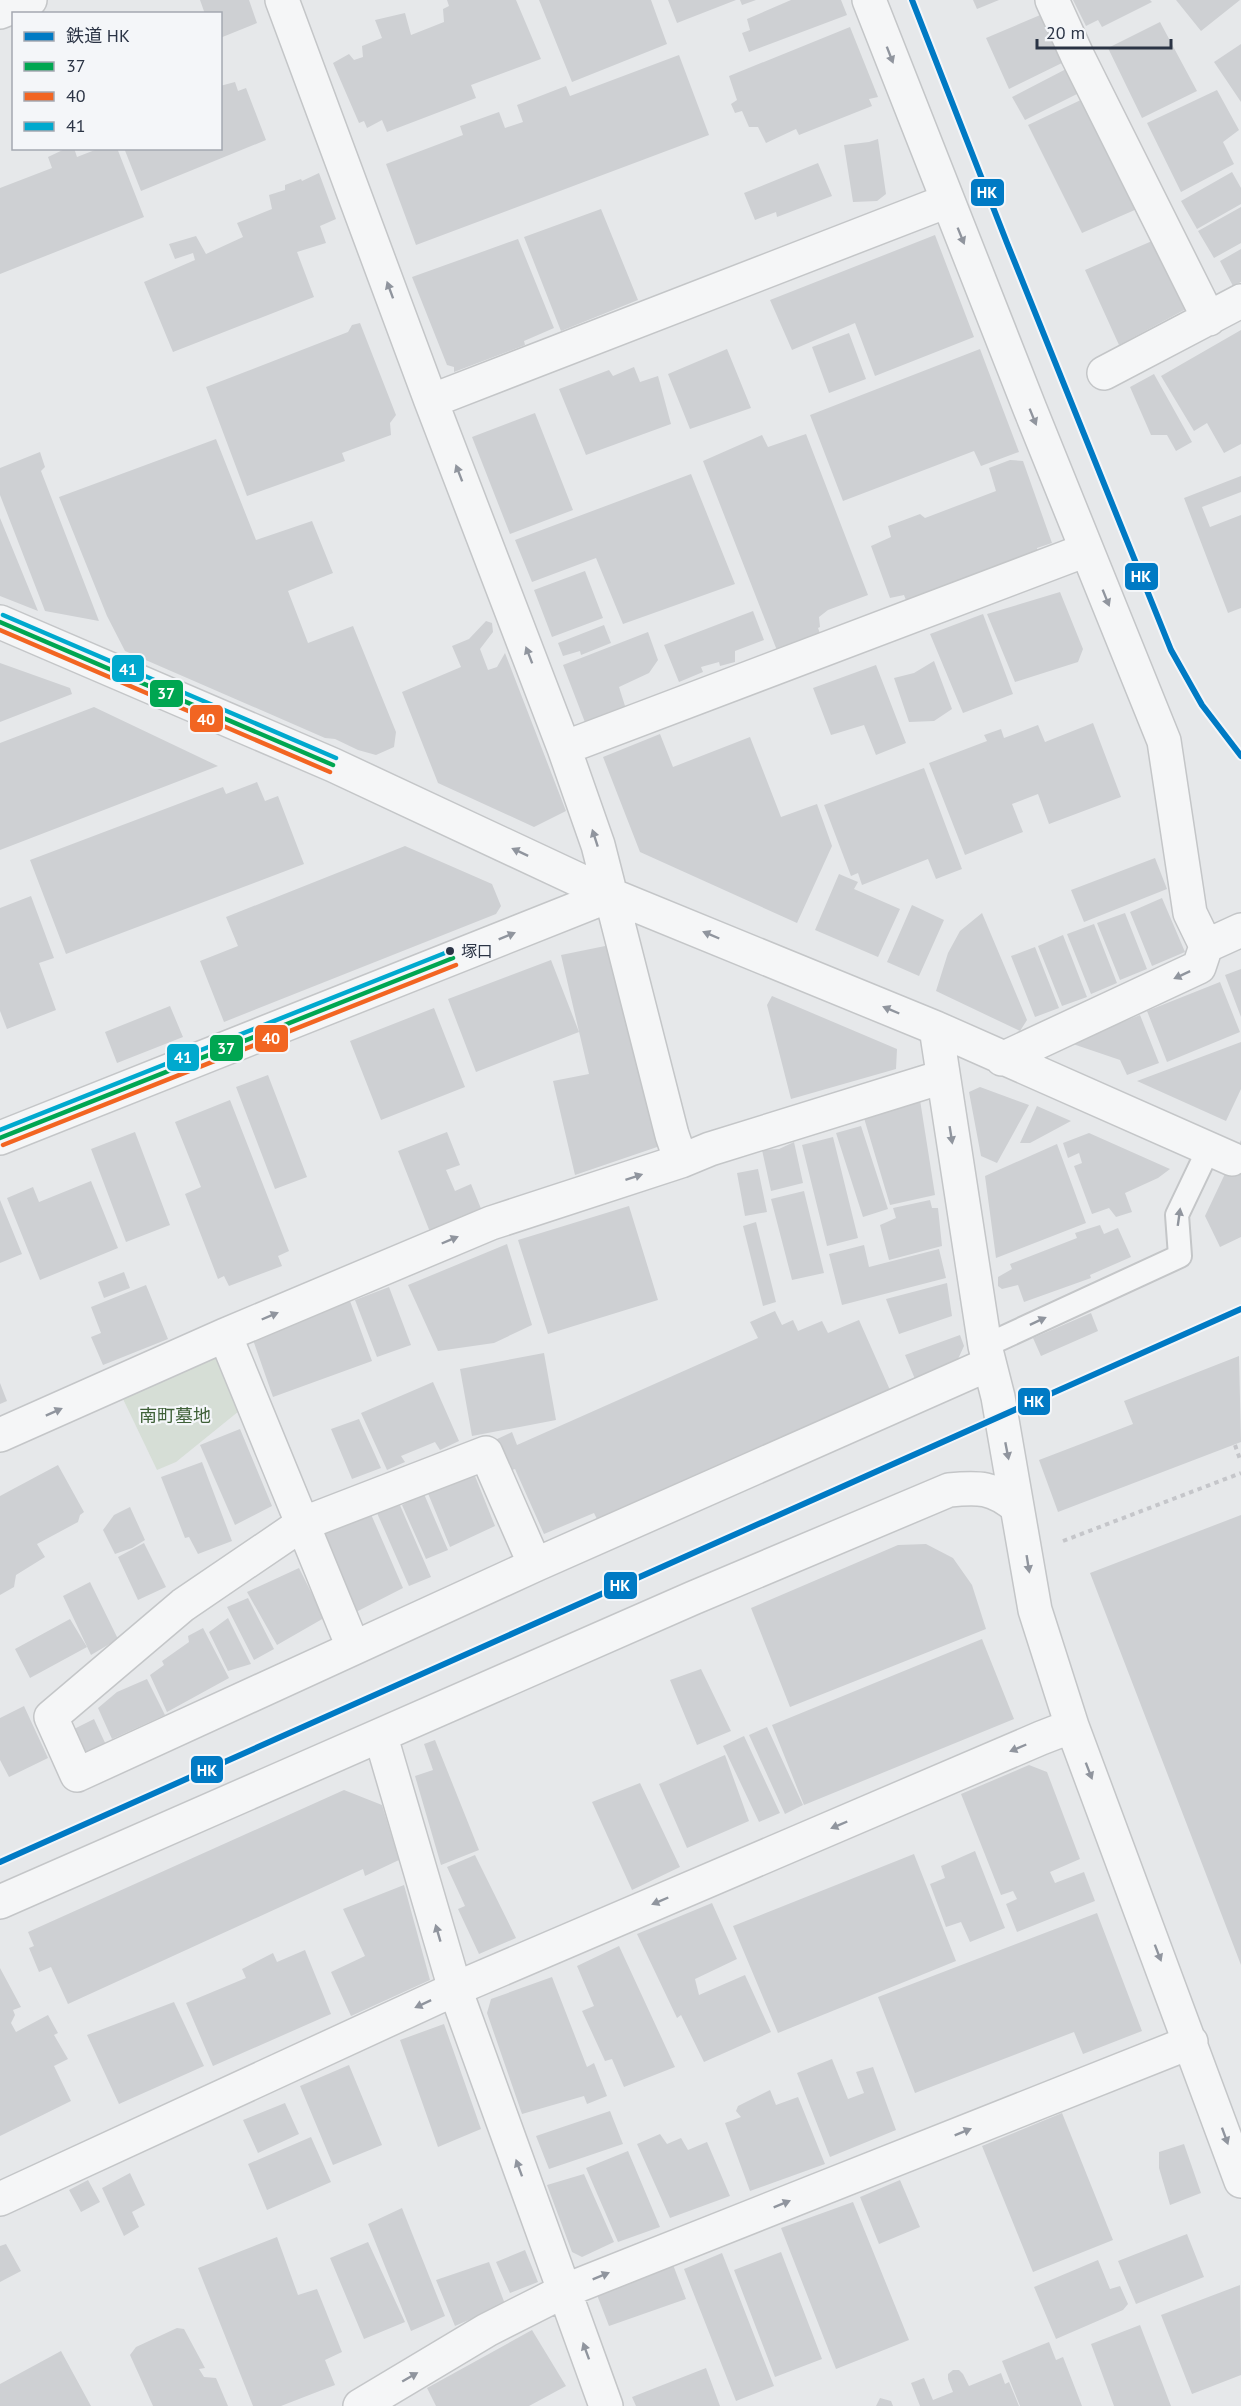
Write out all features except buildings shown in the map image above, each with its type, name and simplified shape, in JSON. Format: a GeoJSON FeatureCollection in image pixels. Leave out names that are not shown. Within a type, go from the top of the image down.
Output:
{"type":"FeatureCollection","features":[{"type":"Feature","properties":{"kind":"street"},"geometry":{"type":"LineString","coordinates":[[0,12],[30,0]]}},
{"type":"Feature","properties":{"kind":"street"},"geometry":{"type":"LineString","coordinates":[[282,0],[431,401],[564,748],[598,845],[672,1135],[681,1161]]}},
{"type":"Feature","properties":{"kind":"street"},"geometry":{"type":"LineString","coordinates":[[869,0],[947,201],[1164,741],[1190,913],[1206,946],[1199,967],[1002,1059]]}},
{"type":"Feature","properties":{"kind":"street"},"geometry":{"type":"LineString","coordinates":[[1052,0],[1077,55],[1209,319]]}},
{"type":"Feature","properties":{"kind":"street"},"geometry":{"type":"LineString","coordinates":[[431,401],[947,201]]}},
{"type":"Feature","properties":{"kind":"street"},"geometry":{"type":"LineString","coordinates":[[1104,373],[1241,300]]}},
{"type":"Feature","properties":{"kind":"street"},"geometry":{"type":"LineString","coordinates":[[564,748],[1086,550]]}},
{"type":"Feature","properties":{"kind":"street"},"geometry":{"type":"LineString","coordinates":[[0,622],[333,765],[611,895],[936,1028],[1220,1154]]}},
{"type":"Feature","properties":{"kind":"street"},"geometry":{"type":"LineString","coordinates":[[0,1138],[611,895]]}},
{"type":"Feature","properties":{"kind":"street"},"geometry":{"type":"LineString","coordinates":[[1206,946],[1241,930]]}},
{"type":"Feature","properties":{"kind":"street"},"geometry":{"type":"LineString","coordinates":[[936,1028],[987,1355],[998,1397],[1035,1610],[1072,1726],[1241,2181]]}},
{"type":"Feature","properties":{"kind":"street"},"geometry":{"type":"LineString","coordinates":[[0,1435],[225,1335],[491,1223],[681,1161],[710,1149],[942,1077]]}},
{"type":"Feature","properties":{"kind":"street"},"geometry":{"type":"LineString","coordinates":[[225,1335],[353,1647]]}},
{"type":"Feature","properties":{"kind":"street"},"geometry":{"type":"LineString","coordinates":[[535,1565],[486,1452],[302,1524],[183,1605],[51,1717],[77,1775],[535,1565],[987,1355]]}},
{"type":"Feature","properties":{"kind":"street"},"geometry":{"type":"LineString","coordinates":[[0,1902],[381,1737],[674,1606],[949,1490],[974,1488],[991,1490],[1004,1496],[1017,1507]]}},
{"type":"Feature","properties":{"kind":"street"},"geometry":{"type":"LineString","coordinates":[[1,2196],[454,1989],[1072,1726]]}},
{"type":"Feature","properties":{"kind":"street"},"geometry":{"type":"LineString","coordinates":[[381,1737],[454,1989],[606,2406]]}},
{"type":"Feature","properties":{"kind":"street"},"geometry":{"type":"LineString","coordinates":[[360,2406],[487,2330],[564,2291],[1191,2042]]}},
{"type":"Feature","properties":{"kind":"lane"},"geometry":{"type":"LineString","coordinates":[[987,1355],[1180,1256],[1177,1215],[1220,1154]]}},
{"type":"Feature","properties":{"kind":"path"},"geometry":{"type":"LineString","coordinates":[[1234,1445],[1241,1462]]}},
{"type":"Feature","properties":{"kind":"path"},"geometry":{"type":"LineString","coordinates":[[1027,1556],[1241,1473]]}},
{"type":"Feature","properties":{"kind":"green space","name":"南町墓地"},"geometry":{"type":"Polygon","coordinates":[[[216,1356],[239,1411],[176,1462],[157,1470],[123,1399],[216,1356]]]}},
{"type":"Feature","properties":{"kind":"rail line","name":"HK"},"geometry":{"type":"LineString","coordinates":[[912,0],[1171,650],[1202,705],[1241,756]]}},
{"type":"Feature","properties":{"kind":"rail line","name":"HK"},"geometry":{"type":"LineString","coordinates":[[0,1862],[1241,1309]]}},
{"type":"Feature","properties":{"kind":"transit line","name":"41"},"geometry":{"type":"LineString","coordinates":[[3,615],[336,758]]}},
{"type":"Feature","properties":{"kind":"transit line","name":"37"},"geometry":{"type":"LineString","coordinates":[[0,622],[333,765]]}},
{"type":"Feature","properties":{"kind":"transit line","name":"40"},"geometry":{"type":"LineString","coordinates":[[0,630],[330,772]]}},
{"type":"Feature","properties":{"kind":"transit line","name":"41"},"geometry":{"type":"LineString","coordinates":[[0,1130],[450,951]]}},
{"type":"Feature","properties":{"kind":"transit line","name":"37"},"geometry":{"type":"LineString","coordinates":[[0,1138],[453,958]]}},
{"type":"Feature","properties":{"kind":"transit line","name":"40"},"geometry":{"type":"LineString","coordinates":[[3,1145],[456,965]]}},
{"type":"Feature","properties":{"kind":"place","name":"塚口"},"geometry":{"type":"Point","coordinates":[450,951]}}]}
